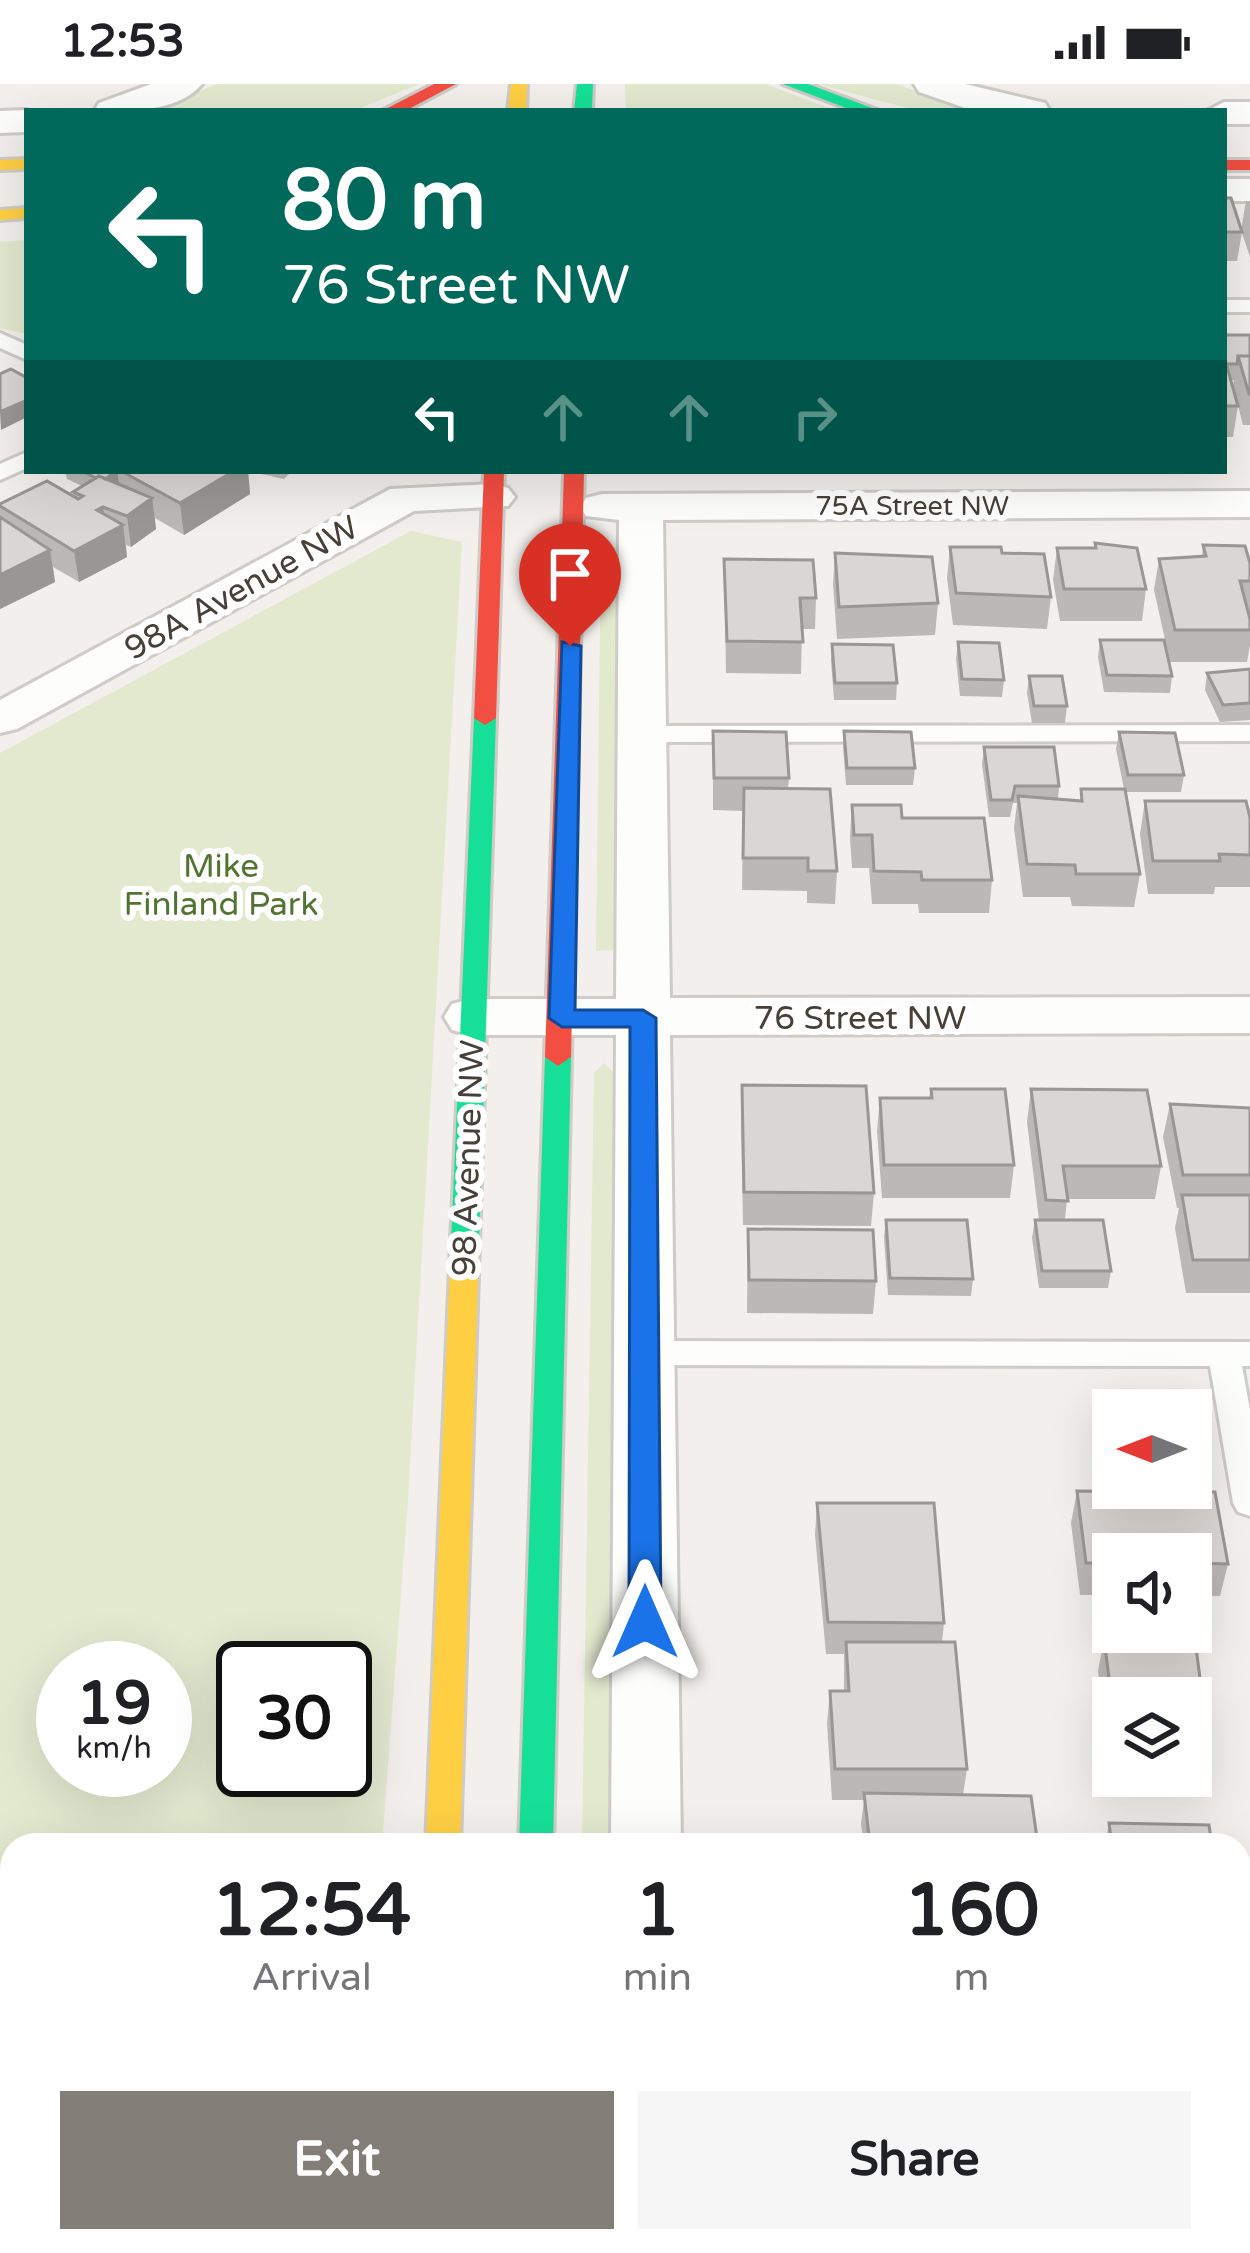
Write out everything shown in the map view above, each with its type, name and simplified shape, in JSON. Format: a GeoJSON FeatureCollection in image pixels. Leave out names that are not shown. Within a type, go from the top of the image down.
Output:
{"type":"FeatureCollection","features":[{"type":"Feature","properties":{"kind":"main road"},"geometry":{"type":"LineString","coordinates":[[397,108],[448,84]]}},
{"type":"Feature","properties":{"kind":"main road"},"geometry":{"type":"LineString","coordinates":[[790,84],[862,108]]}},
{"type":"Feature","properties":{"kind":"main road","name":"98 Avenue NW"},"geometry":{"type":"LineString","coordinates":[[443,1833],[494,484]]}},
{"type":"Feature","properties":{"kind":"main road"},"geometry":{"type":"LineString","coordinates":[[536,1833],[574,489]]}},
{"type":"Feature","properties":{"kind":"street"},"geometry":{"type":"LineString","coordinates":[[120,108],[184,84]]}},
{"type":"Feature","properties":{"kind":"street"},"geometry":{"type":"LineString","coordinates":[[932,84],[1015,108]]}},
{"type":"Feature","properties":{"kind":"street","name":"98A Avenue NW"},"geometry":{"type":"LineString","coordinates":[[0,719],[410,484],[494,484]]}},
{"type":"Feature","properties":{"kind":"street","name":"75A Street NW"},"geometry":{"type":"LineString","coordinates":[[574,489],[641,508],[1250,504]]}},
{"type":"Feature","properties":{"kind":"street"},"geometry":{"type":"LineString","coordinates":[[641,508],[646,1833]]}},
{"type":"Feature","properties":{"kind":"street","name":"76 Street NW"},"geometry":{"type":"LineString","coordinates":[[471,1017],[1250,1016]]}},
{"type":"Feature","properties":{"kind":"lane"},"geometry":{"type":"LineString","coordinates":[[642,734],[1250,733]]}},
{"type":"Feature","properties":{"kind":"lane"},"geometry":{"type":"LineString","coordinates":[[644,1353],[1237,1354],[1250,1503]]}},
{"type":"Feature","properties":{"kind":"green space"},"geometry":{"type":"Polygon","coordinates":[[[217,84],[420,84],[360,108],[157,108],[217,84]]]}},
{"type":"Feature","properties":{"kind":"green space"},"geometry":{"type":"Polygon","coordinates":[[[625,84],[765,84],[829,108],[626,108],[625,84]]]}},
{"type":"Feature","properties":{"kind":"green space"},"geometry":{"type":"Polygon","coordinates":[[[817,84],[897,84],[958,108],[908,108],[817,84]]]}},
{"type":"Feature","properties":{"kind":"green space"},"geometry":{"type":"Polygon","coordinates":[[[24,240],[24,333],[0,328],[0,242],[24,240]]]}},
{"type":"Feature","properties":{"kind":"green space","name":"Mike Finland Park"},"geometry":{"type":"Polygon","coordinates":[[[411,531],[462,542],[408,1500],[383,1833],[0,1833],[0,753],[411,531]]]}},
{"type":"Feature","properties":{"kind":"green space"},"geometry":{"type":"Polygon","coordinates":[[[601,547],[617,547],[618,553],[614,950],[596,951],[601,547]]]}},
{"type":"Feature","properties":{"kind":"green space"},"geometry":{"type":"Polygon","coordinates":[[[604,1063],[615,1074],[609,1833],[582,1833],[594,1073],[604,1063]]]}},
{"type":"Feature","properties":{"kind":"building"},"geometry":{"type":"Polygon","coordinates":[[[1227,198],[1231,198],[1242,232],[1227,232],[1227,198]]]}},
{"type":"Feature","properties":{"kind":"building"},"geometry":{"type":"Polygon","coordinates":[[[1227,335],[1250,335],[1250,356],[1238,356],[1237,364],[1227,364],[1227,335]]]}},
{"type":"Feature","properties":{"kind":"building"},"geometry":{"type":"Polygon","coordinates":[[[1238,356],[1250,356],[1250,394],[1249,394],[1238,356]]]}},
{"type":"Feature","properties":{"kind":"building"},"geometry":{"type":"Polygon","coordinates":[[[1227,367],[1238,406],[1227,406],[1227,367]]]}},
{"type":"Feature","properties":{"kind":"building"},"geometry":{"type":"Polygon","coordinates":[[[11,369],[24,376],[24,401],[0,412],[0,374],[11,369]]]}},
{"type":"Feature","properties":{"kind":"building"},"geometry":{"type":"Polygon","coordinates":[[[127,474],[229,474],[180,503],[127,474]]]}},
{"type":"Feature","properties":{"kind":"building"},"geometry":{"type":"Polygon","coordinates":[[[99,476],[152,498],[127,516],[103,507],[97,510],[123,525],[74,551],[0,506],[47,481],[78,499],[83,496],[73,492],[99,476]]]}},
{"type":"Feature","properties":{"kind":"building"},"geometry":{"type":"Polygon","coordinates":[[[0,517],[50,550],[0,575],[0,517]]]}},
{"type":"Feature","properties":{"kind":"building"},"geometry":{"type":"Polygon","coordinates":[[[1095,543],[1137,548],[1146,589],[1064,589],[1057,548],[1096,548],[1095,543]]]}},
{"type":"Feature","properties":{"kind":"building"},"geometry":{"type":"Polygon","coordinates":[[[1203,545],[1245,546],[1250,581],[1240,581],[1250,630],[1175,630],[1159,559],[1206,556],[1203,545]]]}},
{"type":"Feature","properties":{"kind":"building"},"geometry":{"type":"Polygon","coordinates":[[[950,547],[1001,547],[1002,553],[1044,554],[1051,597],[956,593],[950,547]]]}},
{"type":"Feature","properties":{"kind":"building"},"geometry":{"type":"Polygon","coordinates":[[[835,553],[932,557],[938,603],[839,607],[835,553]]]}},
{"type":"Feature","properties":{"kind":"building"},"geometry":{"type":"Polygon","coordinates":[[[724,559],[813,560],[816,598],[800,598],[803,642],[727,641],[724,559]]]}},
{"type":"Feature","properties":{"kind":"building"},"geometry":{"type":"Polygon","coordinates":[[[1100,640],[1164,640],[1172,676],[1107,675],[1100,640]]]}},
{"type":"Feature","properties":{"kind":"building"},"geometry":{"type":"Polygon","coordinates":[[[958,642],[999,643],[1004,680],[962,679],[958,642]]]}},
{"type":"Feature","properties":{"kind":"building"},"geometry":{"type":"Polygon","coordinates":[[[832,644],[893,645],[897,683],[835,683],[832,644]]]}},
{"type":"Feature","properties":{"kind":"building"},"geometry":{"type":"Polygon","coordinates":[[[1250,669],[1250,703],[1223,705],[1207,673],[1250,669]]]}},
{"type":"Feature","properties":{"kind":"building"},"geometry":{"type":"Polygon","coordinates":[[[1029,676],[1062,676],[1067,706],[1034,706],[1029,676]]]}},
{"type":"Feature","properties":{"kind":"building"},"geometry":{"type":"Polygon","coordinates":[[[713,731],[786,732],[789,778],[714,778],[713,731]]]}},
{"type":"Feature","properties":{"kind":"building"},"geometry":{"type":"Polygon","coordinates":[[[844,731],[911,732],[915,768],[847,768],[844,731]]]}},
{"type":"Feature","properties":{"kind":"building"},"geometry":{"type":"Polygon","coordinates":[[[1119,732],[1175,733],[1184,775],[1128,775],[1119,732]]]}},
{"type":"Feature","properties":{"kind":"building"},"geometry":{"type":"Polygon","coordinates":[[[984,747],[1054,747],[1059,786],[1015,786],[1012,800],[991,800],[984,747]]]}},
{"type":"Feature","properties":{"kind":"building"},"geometry":{"type":"Polygon","coordinates":[[[744,788],[830,789],[837,871],[808,871],[808,858],[743,858],[744,788]]]}},
{"type":"Feature","properties":{"kind":"building"},"geometry":{"type":"Polygon","coordinates":[[[1081,789],[1125,789],[1140,874],[1076,874],[1075,865],[1027,864],[1018,796],[1082,801],[1081,789]]]}},
{"type":"Feature","properties":{"kind":"building"},"geometry":{"type":"Polygon","coordinates":[[[1145,801],[1246,801],[1250,855],[1219,854],[1220,861],[1153,861],[1145,801]]]}},
{"type":"Feature","properties":{"kind":"building"},"geometry":{"type":"Polygon","coordinates":[[[852,805],[901,805],[902,818],[984,818],[992,880],[922,880],[921,872],[874,871],[872,835],[854,835],[852,805]]]}},
{"type":"Feature","properties":{"kind":"building"},"geometry":{"type":"Polygon","coordinates":[[[742,1085],[866,1086],[874,1193],[744,1192],[742,1085]]]}},
{"type":"Feature","properties":{"kind":"building"},"geometry":{"type":"Polygon","coordinates":[[[931,1089],[1005,1089],[1014,1165],[884,1165],[880,1098],[932,1098],[931,1089]]]}},
{"type":"Feature","properties":{"kind":"building"},"geometry":{"type":"Polygon","coordinates":[[[1031,1089],[1147,1090],[1161,1166],[1063,1166],[1068,1201],[1046,1200],[1031,1089]]]}},
{"type":"Feature","properties":{"kind":"building"},"geometry":{"type":"Polygon","coordinates":[[[1170,1104],[1250,1108],[1250,1175],[1183,1175],[1170,1104]]]}},
{"type":"Feature","properties":{"kind":"building"},"geometry":{"type":"Polygon","coordinates":[[[1182,1195],[1250,1195],[1250,1260],[1193,1260],[1182,1195]]]}},
{"type":"Feature","properties":{"kind":"building"},"geometry":{"type":"Polygon","coordinates":[[[886,1220],[967,1220],[973,1279],[890,1278],[886,1220]]]}},
{"type":"Feature","properties":{"kind":"building"},"geometry":{"type":"Polygon","coordinates":[[[1035,1220],[1103,1220],[1111,1271],[1042,1271],[1035,1220]]]}},
{"type":"Feature","properties":{"kind":"building"},"geometry":{"type":"Polygon","coordinates":[[[748,1229],[873,1230],[876,1281],[749,1280],[748,1229]]]}},
{"type":"Feature","properties":{"kind":"building"},"geometry":{"type":"Polygon","coordinates":[[[1077,1491],[1092,1491],[1092,1509],[1212,1509],[1215,1492],[1228,1564],[1212,1564],[1212,1533],[1092,1533],[1092,1563],[1086,1563],[1077,1491]]]}},
{"type":"Feature","properties":{"kind":"building"},"geometry":{"type":"Polygon","coordinates":[[[817,1503],[934,1503],[944,1623],[828,1622],[817,1503]]]}},
{"type":"Feature","properties":{"kind":"building"},"geometry":{"type":"Polygon","coordinates":[[[846,1642],[955,1642],[967,1769],[835,1769],[830,1691],[849,1691],[846,1642]]]}},
{"type":"Feature","properties":{"kind":"building"},"geometry":{"type":"Polygon","coordinates":[[[1106,1653],[1197,1653],[1200,1677],[1109,1677],[1106,1653]]]}},
{"type":"Feature","properties":{"kind":"building"},"geometry":{"type":"Polygon","coordinates":[[[864,1793],[1031,1796],[1036,1833],[869,1833],[864,1793]]]}},
{"type":"Feature","properties":{"kind":"building"},"geometry":{"type":"Polygon","coordinates":[[[1109,1823],[1209,1825],[1210,1833],[1110,1833],[1109,1823]]]}},
{"type":"Feature","properties":{"kind":"traffic: fast"},"geometry":{"type":"LineString","coordinates":[[583,108],[585,84]]}},
{"type":"Feature","properties":{"kind":"traffic: fast"},"geometry":{"type":"LineString","coordinates":[[791,84],[862,108]]}},
{"type":"Feature","properties":{"kind":"traffic: fast"},"geometry":{"type":"LineString","coordinates":[[465,1243],[485,718]]}},
{"type":"Feature","properties":{"kind":"traffic: fast"},"geometry":{"type":"LineString","coordinates":[[536,1833],[558,1057]]}},
{"type":"Feature","properties":{"kind":"traffic: slow"},"geometry":{"type":"LineString","coordinates":[[517,108],[519,84]]}},
{"type":"Feature","properties":{"kind":"traffic: slow"},"geometry":{"type":"LineString","coordinates":[[0,165],[24,164]]}},
{"type":"Feature","properties":{"kind":"traffic: slow"},"geometry":{"type":"LineString","coordinates":[[0,215],[24,213]]}},
{"type":"Feature","properties":{"kind":"traffic: slow"},"geometry":{"type":"LineString","coordinates":[[443,1833],[465,1243]]}},
{"type":"Feature","properties":{"kind":"traffic: jam"},"geometry":{"type":"LineString","coordinates":[[397,108],[448,84]]}},
{"type":"Feature","properties":{"kind":"traffic: jam"},"geometry":{"type":"LineString","coordinates":[[1227,165],[1250,165]]}},
{"type":"Feature","properties":{"kind":"traffic: jam"},"geometry":{"type":"LineString","coordinates":[[485,718],[494,474]]}},
{"type":"Feature","properties":{"kind":"traffic: jam"},"geometry":{"type":"LineString","coordinates":[[558,1057],[574,474]]}},
{"type":"Feature","properties":{"kind":"route"},"geometry":{"type":"LineString","coordinates":[[570,646],[562,1018],[643,1018],[645,1622]]}}]}
